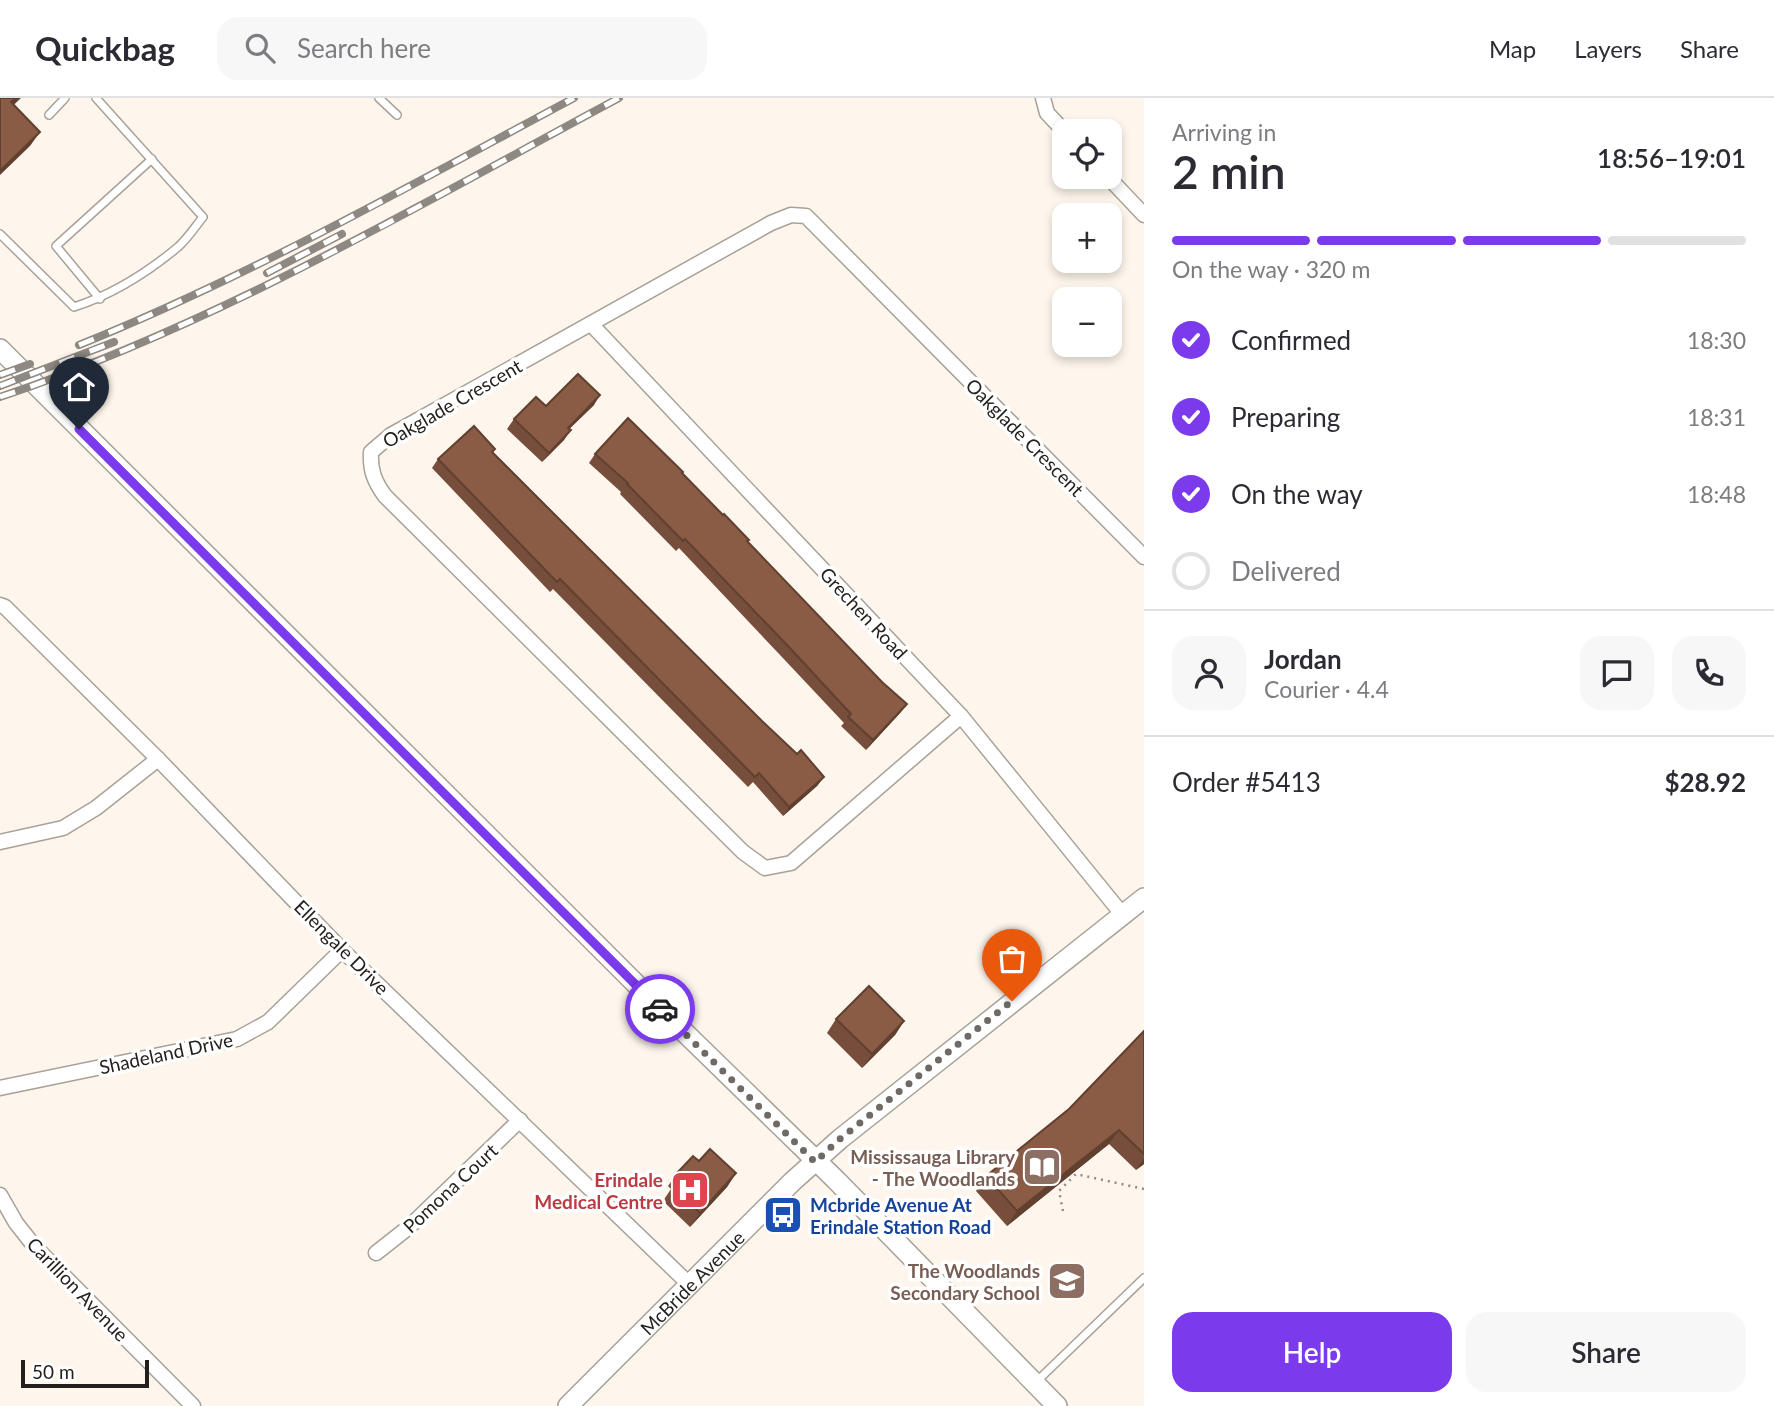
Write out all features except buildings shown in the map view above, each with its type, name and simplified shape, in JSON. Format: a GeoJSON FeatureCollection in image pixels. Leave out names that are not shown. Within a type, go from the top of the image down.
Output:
{"type":"FeatureCollection","features":[{"type":"Feature","properties":{"kind":"street"},"geometry":{"type":"LineString","coordinates":[[1043,98],[1047,113],[1053,119]]}},
{"type":"Feature","properties":{"kind":"street"},"geometry":{"type":"LineString","coordinates":[[1119,189],[1144,215]]}},
{"type":"Feature","properties":{"kind":"street","name":"Oakglade Crescent"},"geometry":{"type":"LineString","coordinates":[[961,716],[791,863],[765,868],[743,852],[385,496],[375,483],[370,468],[371,452],[391,435],[771,223],[791,215],[806,216],[1144,557]]}},
{"type":"Feature","properties":{"kind":"street","name":"Grechen Road"},"geometry":{"type":"LineString","coordinates":[[591,324],[961,716],[1122,914]]}},
{"type":"Feature","properties":{"kind":"street"},"geometry":{"type":"LineString","coordinates":[[0,349],[835,1180],[1057,1406]]}},
{"type":"Feature","properties":{"kind":"street","name":"Ellengale Drive"},"geometry":{"type":"LineString","coordinates":[[0,605],[158,759],[342,950],[690,1285]]}},
{"type":"Feature","properties":{"kind":"street"},"geometry":{"type":"LineString","coordinates":[[0,842],[62,828],[96,808],[158,759]]}},
{"type":"Feature","properties":{"kind":"street","name":"McBride Avenue"},"geometry":{"type":"LineString","coordinates":[[568,1406],[840,1139],[1144,898]]}},
{"type":"Feature","properties":{"kind":"street","name":"Shadeland Drive"},"geometry":{"type":"LineString","coordinates":[[0,1088],[237,1039],[268,1022],[342,950]]}},
{"type":"Feature","properties":{"kind":"street","name":"Pomona Court"},"geometry":{"type":"LineString","coordinates":[[376,1253],[409,1227],[520,1120]]}},
{"type":"Feature","properties":{"kind":"street","name":"Carillion Avenue"},"geometry":{"type":"LineString","coordinates":[[0,1195],[16,1223],[36,1247],[193,1406]]}},
{"type":"Feature","properties":{"kind":"lane"},"geometry":{"type":"LineString","coordinates":[[49,114],[65,98]]}},
{"type":"Feature","properties":{"kind":"lane"},"geometry":{"type":"LineString","coordinates":[[0,234],[74,307],[100,299],[179,246],[203,217],[96,98]]}},
{"type":"Feature","properties":{"kind":"lane"},"geometry":{"type":"LineString","coordinates":[[379,98],[397,115]]}},
{"type":"Feature","properties":{"kind":"lane"},"geometry":{"type":"LineString","coordinates":[[100,299],[56,246],[152,159]]}},
{"type":"Feature","properties":{"kind":"lane"},"geometry":{"type":"LineString","coordinates":[[1034,1383],[1144,1278]]}},
{"type":"Feature","properties":{"kind":"path"},"geometry":{"type":"LineString","coordinates":[[1063,1210],[1059,1191],[1076,1174],[1144,1189]]}},
{"type":"Feature","properties":{"kind":"railway"},"geometry":{"type":"LineString","coordinates":[[79,345],[206,290],[391,196],[574,98]]}},
{"type":"Feature","properties":{"kind":"railway"},"geometry":{"type":"LineString","coordinates":[[0,397],[81,368],[238,299],[392,221],[619,98]]}},
{"type":"Feature","properties":{"kind":"railway"},"geometry":{"type":"LineString","coordinates":[[267,273],[342,234]]}},
{"type":"Feature","properties":{"kind":"railway"},"geometry":{"type":"LineString","coordinates":[[0,386],[114,342]]}},
{"type":"Feature","properties":{"kind":"railway"},"geometry":{"type":"LineString","coordinates":[[0,375],[30,364]]}},
{"type":"Feature","properties":{"kind":"way so far"},"geometry":{"type":"LineString","coordinates":[[660,1009],[815,1162],[1012,1001]]}},
{"type":"Feature","properties":{"kind":"place","name":"Mississauga Library - The Woodlands"},"geometry":{"type":"Point","coordinates":[1042,1167]}},
{"type":"Feature","properties":{"kind":"place","name":"Erindale Medical Centre"},"geometry":{"type":"Point","coordinates":[690,1190]}},
{"type":"Feature","properties":{"kind":"place","name":"Mcbride Avenue At Erindale Station Road"},"geometry":{"type":"Point","coordinates":[783,1215]}},
{"type":"Feature","properties":{"kind":"place","name":"The Woodlands Secondary School"},"geometry":{"type":"Point","coordinates":[1067,1281]}},
{"type":"Feature","properties":{"kind":"route"},"geometry":{"type":"LineString","coordinates":[[79,429],[660,1009]]}}]}
